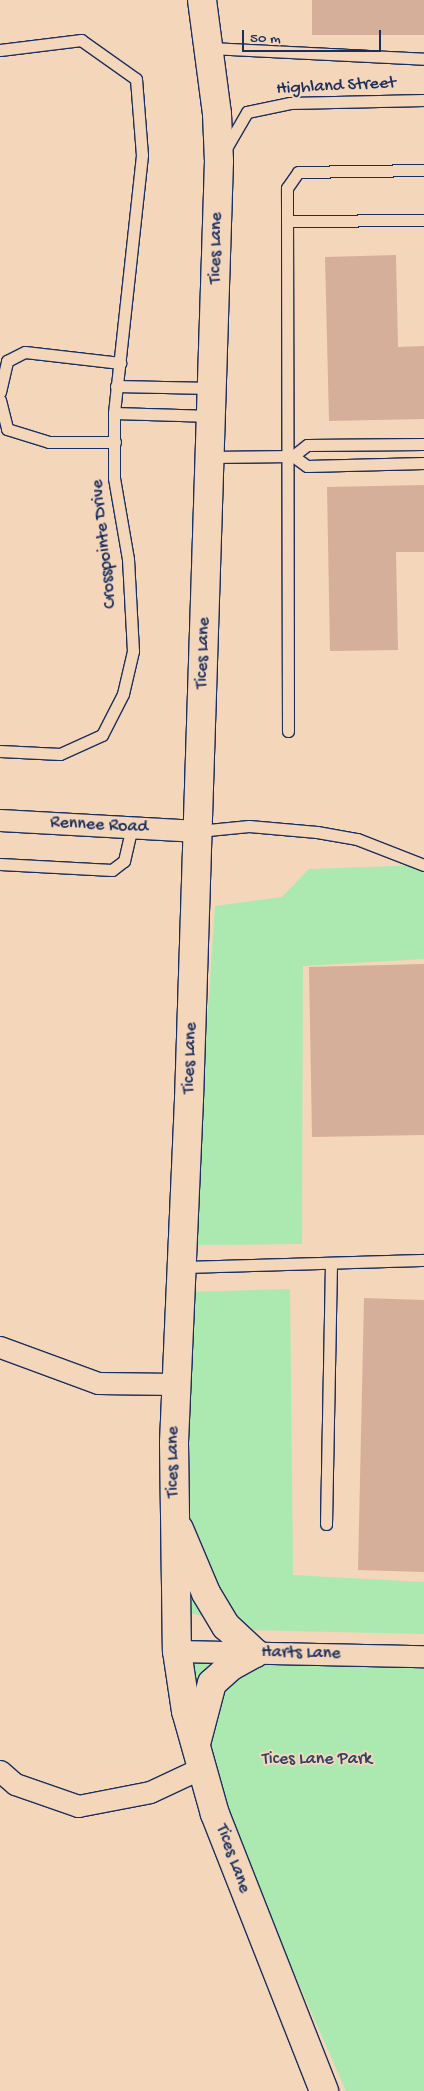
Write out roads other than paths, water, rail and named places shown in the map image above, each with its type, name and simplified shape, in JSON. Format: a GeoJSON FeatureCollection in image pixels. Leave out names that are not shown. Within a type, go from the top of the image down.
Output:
{"type":"FeatureCollection","features":[{"type":"Feature","properties":{"kind":"street","name":"Tices Lane"},"geometry":{"type":"LineString","coordinates":[[202,0],[210,48],[219,161],[198,831],[176,1384],[174,1518],[178,1651],[198,1758],[263,1942],[324,2091]]}},
{"type":"Feature","properties":{"kind":"street","name":"Rennee Road"},"geometry":{"type":"LineString","coordinates":[[0,820],[198,831]]}},
{"type":"Feature","properties":{"kind":"street"},"geometry":{"type":"LineString","coordinates":[[0,1347],[98,1383],[176,1384]]}},
{"type":"Feature","properties":{"kind":"street"},"geometry":{"type":"LineString","coordinates":[[0,1771],[15,1784],[78,1806],[150,1792],[198,1758],[212,1683],[230,1666],[255,1653],[226,1626],[206,1593],[174,1518]]}},
{"type":"Feature","properties":{"kind":"street","name":"Harts Lane"},"geometry":{"type":"LineString","coordinates":[[178,1651],[424,1656]]}},
{"type":"Feature","properties":{"kind":"lane","name":"Crosspointe Drive"},"geometry":{"type":"LineString","coordinates":[[0,50],[81,40],[136,79],[142,155],[114,413],[114,478],[128,559],[133,651],[123,694],[102,735],[60,754],[0,751]]}},
{"type":"Feature","properties":{"kind":"lane"},"geometry":{"type":"LineString","coordinates":[[210,48],[424,59]]}},
{"type":"Feature","properties":{"kind":"lane","name":"Highland Street"},"geometry":{"type":"LineString","coordinates":[[219,161],[246,112],[290,104],[424,100]]}},
{"type":"Feature","properties":{"kind":"lane"},"geometry":{"type":"LineString","coordinates":[[288,731],[290,456],[287,188],[298,172],[424,170]]}},
{"type":"Feature","properties":{"kind":"lane"},"geometry":{"type":"LineString","coordinates":[[287,221],[424,220]]}},
{"type":"Feature","properties":{"kind":"lane"},"geometry":{"type":"LineString","coordinates":[[0,392],[7,362],[24,352],[120,363]]}},
{"type":"Feature","properties":{"kind":"lane"},"geometry":{"type":"LineString","coordinates":[[116,386],[213,388]]}},
{"type":"Feature","properties":{"kind":"lane"},"geometry":{"type":"LineString","coordinates":[[0,400],[7,429],[49,442],[115,442]]}},
{"type":"Feature","properties":{"kind":"lane"},"geometry":{"type":"LineString","coordinates":[[114,413],[212,416]]}},
{"type":"Feature","properties":{"kind":"lane"},"geometry":{"type":"LineString","coordinates":[[290,456],[307,445],[424,444]]}},
{"type":"Feature","properties":{"kind":"lane"},"geometry":{"type":"LineString","coordinates":[[211,457],[290,456],[307,466],[424,463]]}},
{"type":"Feature","properties":{"kind":"lane"},"geometry":{"type":"LineString","coordinates":[[198,831],[249,826],[317,832],[357,840],[424,865]]}},
{"type":"Feature","properties":{"kind":"lane"},"geometry":{"type":"LineString","coordinates":[[0,864],[112,870],[124,861],[132,827]]}},
{"type":"Feature","properties":{"kind":"lane"},"geometry":{"type":"LineString","coordinates":[[182,1267],[424,1260]]}},
{"type":"Feature","properties":{"kind":"lane"},"geometry":{"type":"LineString","coordinates":[[326,1524],[331,1264]]}},
{"type":"Feature","properties":{"kind":"park label","name":"Tices Lane Park"},"geometry":{"type":"Point","coordinates":[317,1760]}}]}
